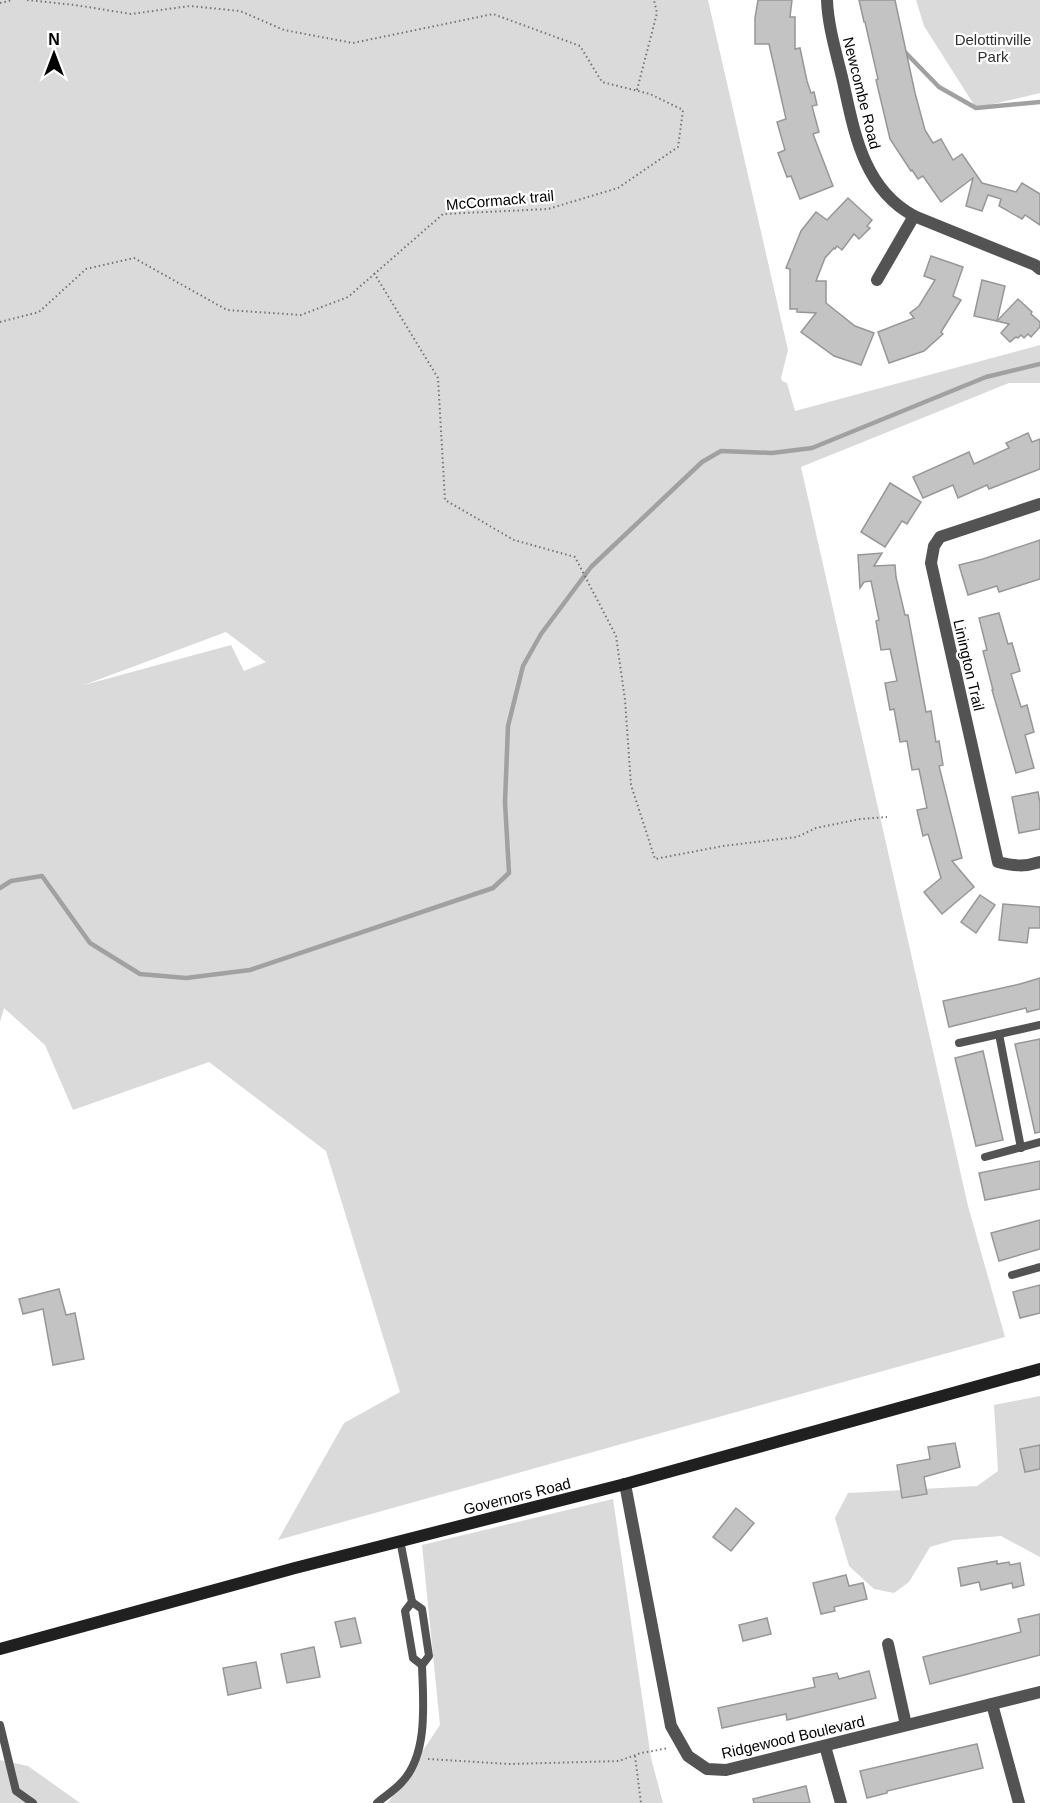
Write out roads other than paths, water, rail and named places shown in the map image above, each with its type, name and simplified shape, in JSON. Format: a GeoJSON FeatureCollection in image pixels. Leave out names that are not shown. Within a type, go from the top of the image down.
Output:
{"type":"FeatureCollection","features":[{"type":"Feature","properties":{"kind":"main road","name":"Governors Road"},"geometry":{"type":"LineString","coordinates":[[0,1649],[400,1540],[625,1484],[1040,1369]]}},
{"type":"Feature","properties":{"kind":"street","name":"Newcombe Road"},"geometry":{"type":"LineString","coordinates":[[827,0],[833,39],[856,141],[864,161],[884,192],[914,216],[1040,269]]}},
{"type":"Feature","properties":{"kind":"street"},"geometry":{"type":"LineString","coordinates":[[877,280],[914,216]]}},
{"type":"Feature","properties":{"kind":"street","name":"Linington Trail"},"geometry":{"type":"LineString","coordinates":[[1040,504],[940,537],[934,546],[931,563],[998,862],[1027,866],[1040,862]]}},
{"type":"Feature","properties":{"kind":"street","name":"Ridgewood Boulevard"},"geometry":{"type":"LineString","coordinates":[[625,1484],[671,1726],[688,1756],[707,1769],[726,1770],[1040,1692]]}},
{"type":"Feature","properties":{"kind":"street"},"geometry":{"type":"LineString","coordinates":[[888,1644],[906,1725]]}},
{"type":"Feature","properties":{"kind":"street"},"geometry":{"type":"LineString","coordinates":[[992,1704],[1019,1803]]}},
{"type":"Feature","properties":{"kind":"street"},"geometry":{"type":"LineString","coordinates":[[825,1746],[841,1803]]}},
{"type":"Feature","properties":{"kind":"lane"},"geometry":{"type":"LineString","coordinates":[[959,1043],[1040,1025]]}},
{"type":"Feature","properties":{"kind":"lane"},"geometry":{"type":"LineString","coordinates":[[999,1034],[1021,1148]]}},
{"type":"Feature","properties":{"kind":"lane"},"geometry":{"type":"LineString","coordinates":[[985,1157],[1040,1142]]}},
{"type":"Feature","properties":{"kind":"lane"},"geometry":{"type":"LineString","coordinates":[[1012,1275],[1040,1267]]}},
{"type":"Feature","properties":{"kind":"lane"},"geometry":{"type":"LineString","coordinates":[[400,1540],[411,1602],[405,1611],[413,1658],[422,1665]]}},
{"type":"Feature","properties":{"kind":"lane"},"geometry":{"type":"LineString","coordinates":[[377,1803],[402,1782],[416,1758],[424,1718],[422,1665],[429,1656],[422,1609],[411,1602]]}},
{"type":"Feature","properties":{"kind":"lane"},"geometry":{"type":"LineString","coordinates":[[0,1725],[16,1791],[33,1803]]}},
{"type":"Feature","properties":{"kind":"waterway"},"geometry":{"type":"LineString","coordinates":[[904,51],[939,87],[976,108],[1040,102]]}},
{"type":"Feature","properties":{"kind":"waterway"},"geometry":{"type":"LineString","coordinates":[[0,888],[11,881],[42,876],[90,943],[140,974],[186,978],[250,970],[493,888],[509,873],[505,802],[508,726],[523,666],[541,634],[591,567],[702,462],[721,451],[772,453],[812,448],[986,377],[1040,364]]}},
{"type":"Feature","properties":{"kind":"park label","name":"Delottinville Park"},"geometry":{"type":"Point","coordinates":[993,48]}}]}
